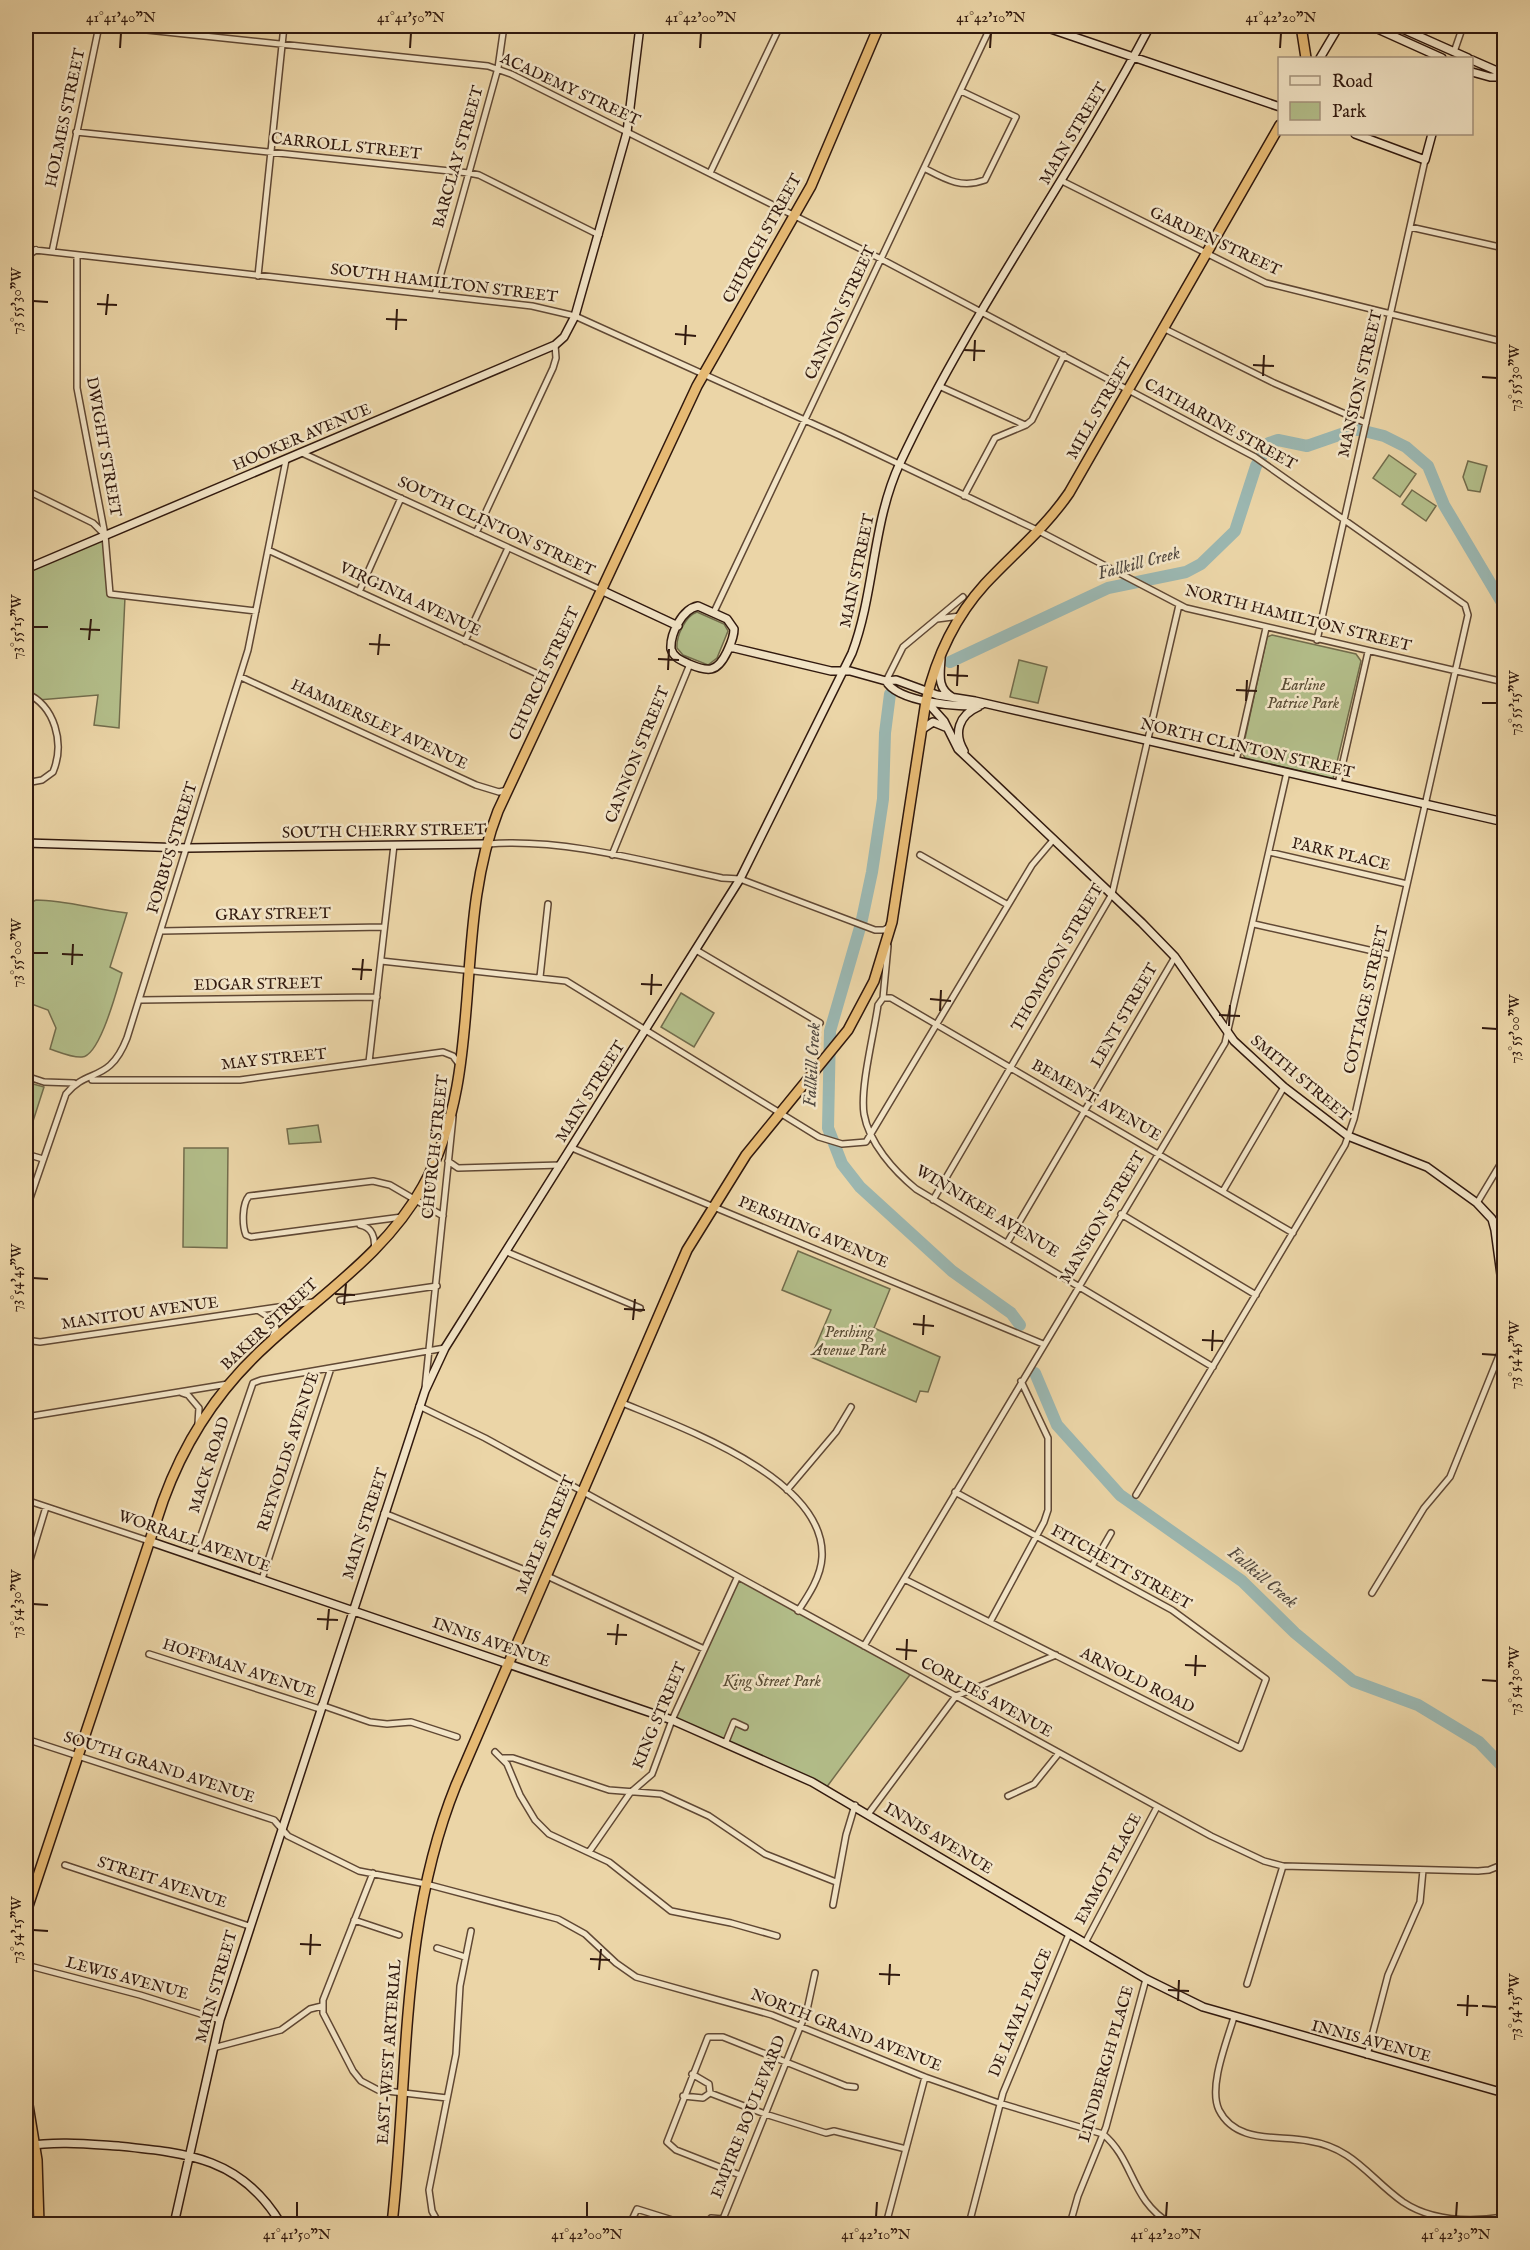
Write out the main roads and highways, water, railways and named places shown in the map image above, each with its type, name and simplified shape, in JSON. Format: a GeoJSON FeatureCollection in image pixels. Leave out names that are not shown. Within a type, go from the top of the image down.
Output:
{"type":"FeatureCollection","features":[{"type":"Feature","properties":{"kind":"highway","name":"CHURCH STREET"},"geometry":{"type":"LineString","coordinates":[[453,1106],[486,844],[507,790],[703,375],[796,215],[820,166],[879,26]]}},
{"type":"Feature","properties":{"kind":"highway"},"geometry":{"type":"LineString","coordinates":[[1301,26],[1306,57]]}},
{"type":"Feature","properties":{"kind":"highway","name":"MILL STREET"},"geometry":{"type":"LineString","coordinates":[[927,697],[943,649],[962,614],[986,583],[1040,531],[1069,493],[1278,128]]}},
{"type":"Feature","properties":{"kind":"highway","name":"WINNIKEE AVENUE"},"geometry":{"type":"LineString","coordinates":[[712,1206],[746,1155],[836,1046],[859,1012],[882,961],[889,938],[927,697]]}},
{"type":"Feature","properties":{"kind":"highway","name":"BAKER STREET"},"geometry":{"type":"LineString","coordinates":[[26,1912],[149,1541],[171,1480],[196,1430],[229,1383],[268,1343],[372,1253],[404,1216],[438,1156],[453,1106]]}},
{"type":"Feature","properties":{"kind":"highway","name":"MAPLE STREET"},"geometry":{"type":"LineString","coordinates":[[426,1884],[448,1806],[545,1575],[677,1271],[712,1206]]}},
{"type":"Feature","properties":{"kind":"highway","name":"EAST-WEST ARTERIAL"},"geometry":{"type":"LineString","coordinates":[[392,2224],[410,1976],[426,1884]]}},
{"type":"Feature","properties":{"kind":"highway"},"geometry":{"type":"LineString","coordinates":[[26,2093],[39,2224]]}},
{"type":"Feature","properties":{"kind":"waterway","name":"Fallkill Creek"},"geometry":{"type":"LineString","coordinates":[[950,662],[1108,588],[1186,572],[1201,564],[1235,531],[1256,466],[1269,443],[1278,440],[1307,446],[1356,429],[1384,436],[1406,447],[1428,466],[1444,505],[1504,606]]}},
{"type":"Feature","properties":{"kind":"waterway","name":"Fallkill Creek"},"geometry":{"type":"LineString","coordinates":[[890,694],[885,733],[883,799],[872,872],[861,924],[830,1031],[828,1128],[842,1164],[860,1187],[952,1271],[1011,1313],[1020,1325]]}},
{"type":"Feature","properties":{"kind":"waterway","name":"Fallkill Creek"},"geometry":{"type":"LineString","coordinates":[[1035,1373],[1057,1425],[1120,1495],[1242,1581],[1295,1633],[1353,1681],[1418,1705],[1479,1742],[1504,1768]]}},
{"type":"Feature","properties":{"kind":"park label","name":"Earline Patrice Park"},"geometry":{"type":"Point","coordinates":[1303,695]}},
{"type":"Feature","properties":{"kind":"park label","name":"Pershing Avenue Park"},"geometry":{"type":"Point","coordinates":[849,1342]}},
{"type":"Feature","properties":{"kind":"park label","name":"King Street Park"},"geometry":{"type":"Point","coordinates":[772,1682]}}]}
